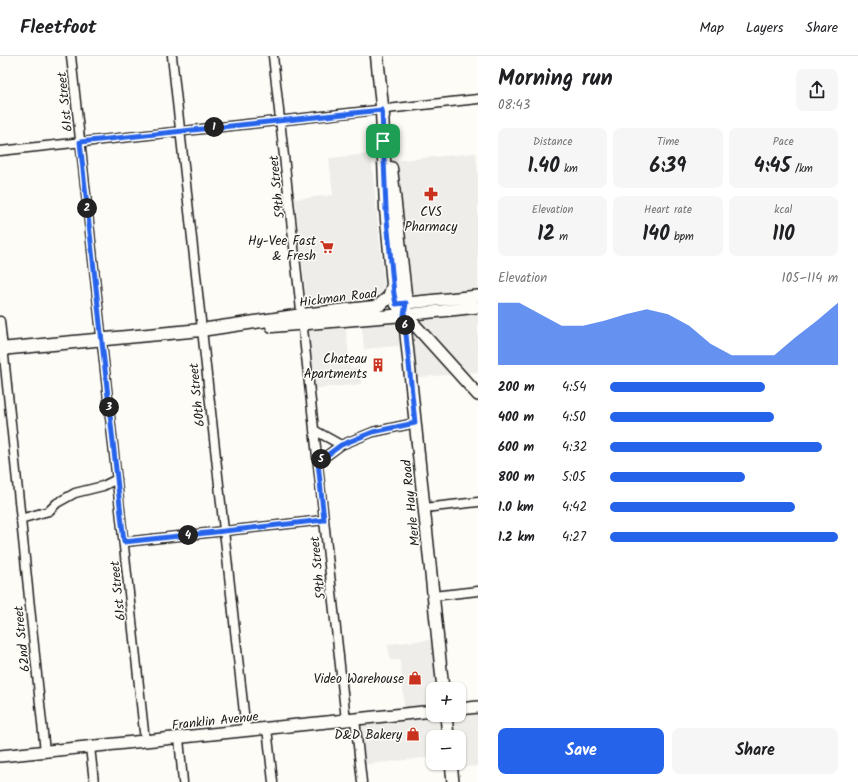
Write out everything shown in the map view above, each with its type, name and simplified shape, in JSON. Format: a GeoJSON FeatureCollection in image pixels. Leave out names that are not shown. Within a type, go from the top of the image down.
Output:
{"type":"FeatureCollection","features":[{"type":"Feature","properties":{"kind":"main road","name":"Merle Hay Road"},"geometry":{"type":"LineString","coordinates":[[377,56],[382,110],[386,209],[393,275]]}},
{"type":"Feature","properties":{"kind":"main road","name":"Merle Hay Road"},"geometry":{"type":"LineString","coordinates":[[382,110],[397,208],[402,307]]}},
{"type":"Feature","properties":{"kind":"main road"},"geometry":{"type":"LineString","coordinates":[[374,307],[381,304],[389,297],[393,285],[393,275]]}},
{"type":"Feature","properties":{"kind":"main road","name":"Hickman Road"},"geometry":{"type":"LineString","coordinates":[[302,320],[374,307]]}},
{"type":"Feature","properties":{"kind":"main road","name":"Hickman Road"},"geometry":{"type":"LineString","coordinates":[[2,353],[302,320],[402,307]]}},
{"type":"Feature","properties":{"kind":"street","name":"61st Street"},"geometry":{"type":"LineString","coordinates":[[71,56],[145,741]]}},
{"type":"Feature","properties":{"kind":"street","name":"60th Street"},"geometry":{"type":"LineString","coordinates":[[172,56],[246,731]]}},
{"type":"Feature","properties":{"kind":"street","name":"59th Street"},"geometry":{"type":"LineString","coordinates":[[274,56],[324,520],[351,720],[362,782]]}},
{"type":"Feature","properties":{"kind":"street"},"geometry":{"type":"LineString","coordinates":[[0,151],[478,99]]}},
{"type":"Feature","properties":{"kind":"street","name":"Merle Hay Road"},"geometry":{"type":"LineString","coordinates":[[393,275],[402,307],[442,682]]}},
{"type":"Feature","properties":{"kind":"street","name":"Hickman Road"},"geometry":{"type":"LineString","coordinates":[[402,307],[478,296]]}},
{"type":"Feature","properties":{"kind":"street","name":"Hickman Road"},"geometry":{"type":"LineString","coordinates":[[374,307],[478,307]]}},
{"type":"Feature","properties":{"kind":"street"},"geometry":{"type":"LineString","coordinates":[[402,307],[478,396]]}},
{"type":"Feature","properties":{"kind":"street","name":"62nd Street"},"geometry":{"type":"LineString","coordinates":[[0,320],[2,353],[45,752]]}},
{"type":"Feature","properties":{"kind":"street"},"geometry":{"type":"LineString","coordinates":[[318,462],[341,445],[373,432],[415,423]]}},
{"type":"Feature","properties":{"kind":"street"},"geometry":{"type":"LineString","coordinates":[[314,430],[341,445]]}},
{"type":"Feature","properties":{"kind":"street"},"geometry":{"type":"LineString","coordinates":[[20,519],[48,511],[57,503],[75,493],[103,486],[117,478]]}},
{"type":"Feature","properties":{"kind":"street"},"geometry":{"type":"LineString","coordinates":[[424,508],[478,502]]}},
{"type":"Feature","properties":{"kind":"street"},"geometry":{"type":"LineString","coordinates":[[124,542],[324,520]]}},
{"type":"Feature","properties":{"kind":"street"},"geometry":{"type":"LineString","coordinates":[[434,596],[478,591]]}},
{"type":"Feature","properties":{"kind":"street"},"geometry":{"type":"LineString","coordinates":[[466,708],[478,707]]}},
{"type":"Feature","properties":{"kind":"street","name":"Franklin Avenue"},"geometry":{"type":"LineString","coordinates":[[0,756],[426,712]]}},
{"type":"Feature","properties":{"kind":"street"},"geometry":{"type":"LineString","coordinates":[[267,728],[273,782]]}},
{"type":"Feature","properties":{"kind":"street"},"geometry":{"type":"LineString","coordinates":[[178,738],[183,782]]}},
{"type":"Feature","properties":{"kind":"street"},"geometry":{"type":"LineString","coordinates":[[90,747],[94,782]]}},
{"type":"Feature","properties":{"kind":"street"},"geometry":{"type":"LineString","coordinates":[[452,770],[453,782]]}},
{"type":"Feature","properties":{"kind":"shaded area"},"geometry":{"type":"Polygon","coordinates":[[[476,153],[478,174],[478,296],[406,303],[390,161],[476,153]]]}},
{"type":"Feature","properties":{"kind":"shaded area"},"geometry":{"type":"Polygon","coordinates":[[[371,154],[384,284],[380,295],[371,299],[307,305],[295,199],[333,195],[329,158],[371,154]]]}},
{"type":"Feature","properties":{"kind":"shaded area"},"geometry":{"type":"Polygon","coordinates":[[[478,307],[478,372],[411,378],[407,345],[364,349],[361,319],[478,307]]]}},
{"type":"Feature","properties":{"kind":"shaded area"},"geometry":{"type":"Polygon","coordinates":[[[345,320],[350,368],[360,367],[361,384],[310,389],[303,325],[345,320]]]}},
{"type":"Feature","properties":{"kind":"shaded area"},"geometry":{"type":"Polygon","coordinates":[[[438,639],[442,682],[426,682],[426,722],[466,722],[466,708],[478,707],[478,766],[466,767],[466,730],[426,730],[426,758],[360,765],[355,719],[405,714],[400,660],[390,660],[388,644],[438,639]]]}},
{"type":"Feature","properties":{"kind":"place","name":"CVS Pharmacy"},"geometry":{"type":"Point","coordinates":[431,194]}},
{"type":"Feature","properties":{"kind":"place","name":"Hy-Vee Fast & Fresh"},"geometry":{"type":"Point","coordinates":[327,247]}},
{"type":"Feature","properties":{"kind":"place","name":"Chateau Apartments"},"geometry":{"type":"Point","coordinates":[378,365]}},
{"type":"Feature","properties":{"kind":"place","name":"Video Warehouse"},"geometry":{"type":"Point","coordinates":[415,678]}},
{"type":"Feature","properties":{"kind":"place","name":"D&D Bakery"},"geometry":{"type":"Point","coordinates":[413,734]}},
{"type":"Feature","properties":{"kind":"route"},"geometry":{"type":"LineString","coordinates":[[382,110],[383,141],[386,209],[396,304],[406,303],[404,315],[415,423],[373,432],[341,445],[318,462],[324,520],[124,542],[80,142],[382,110]]}}]}
